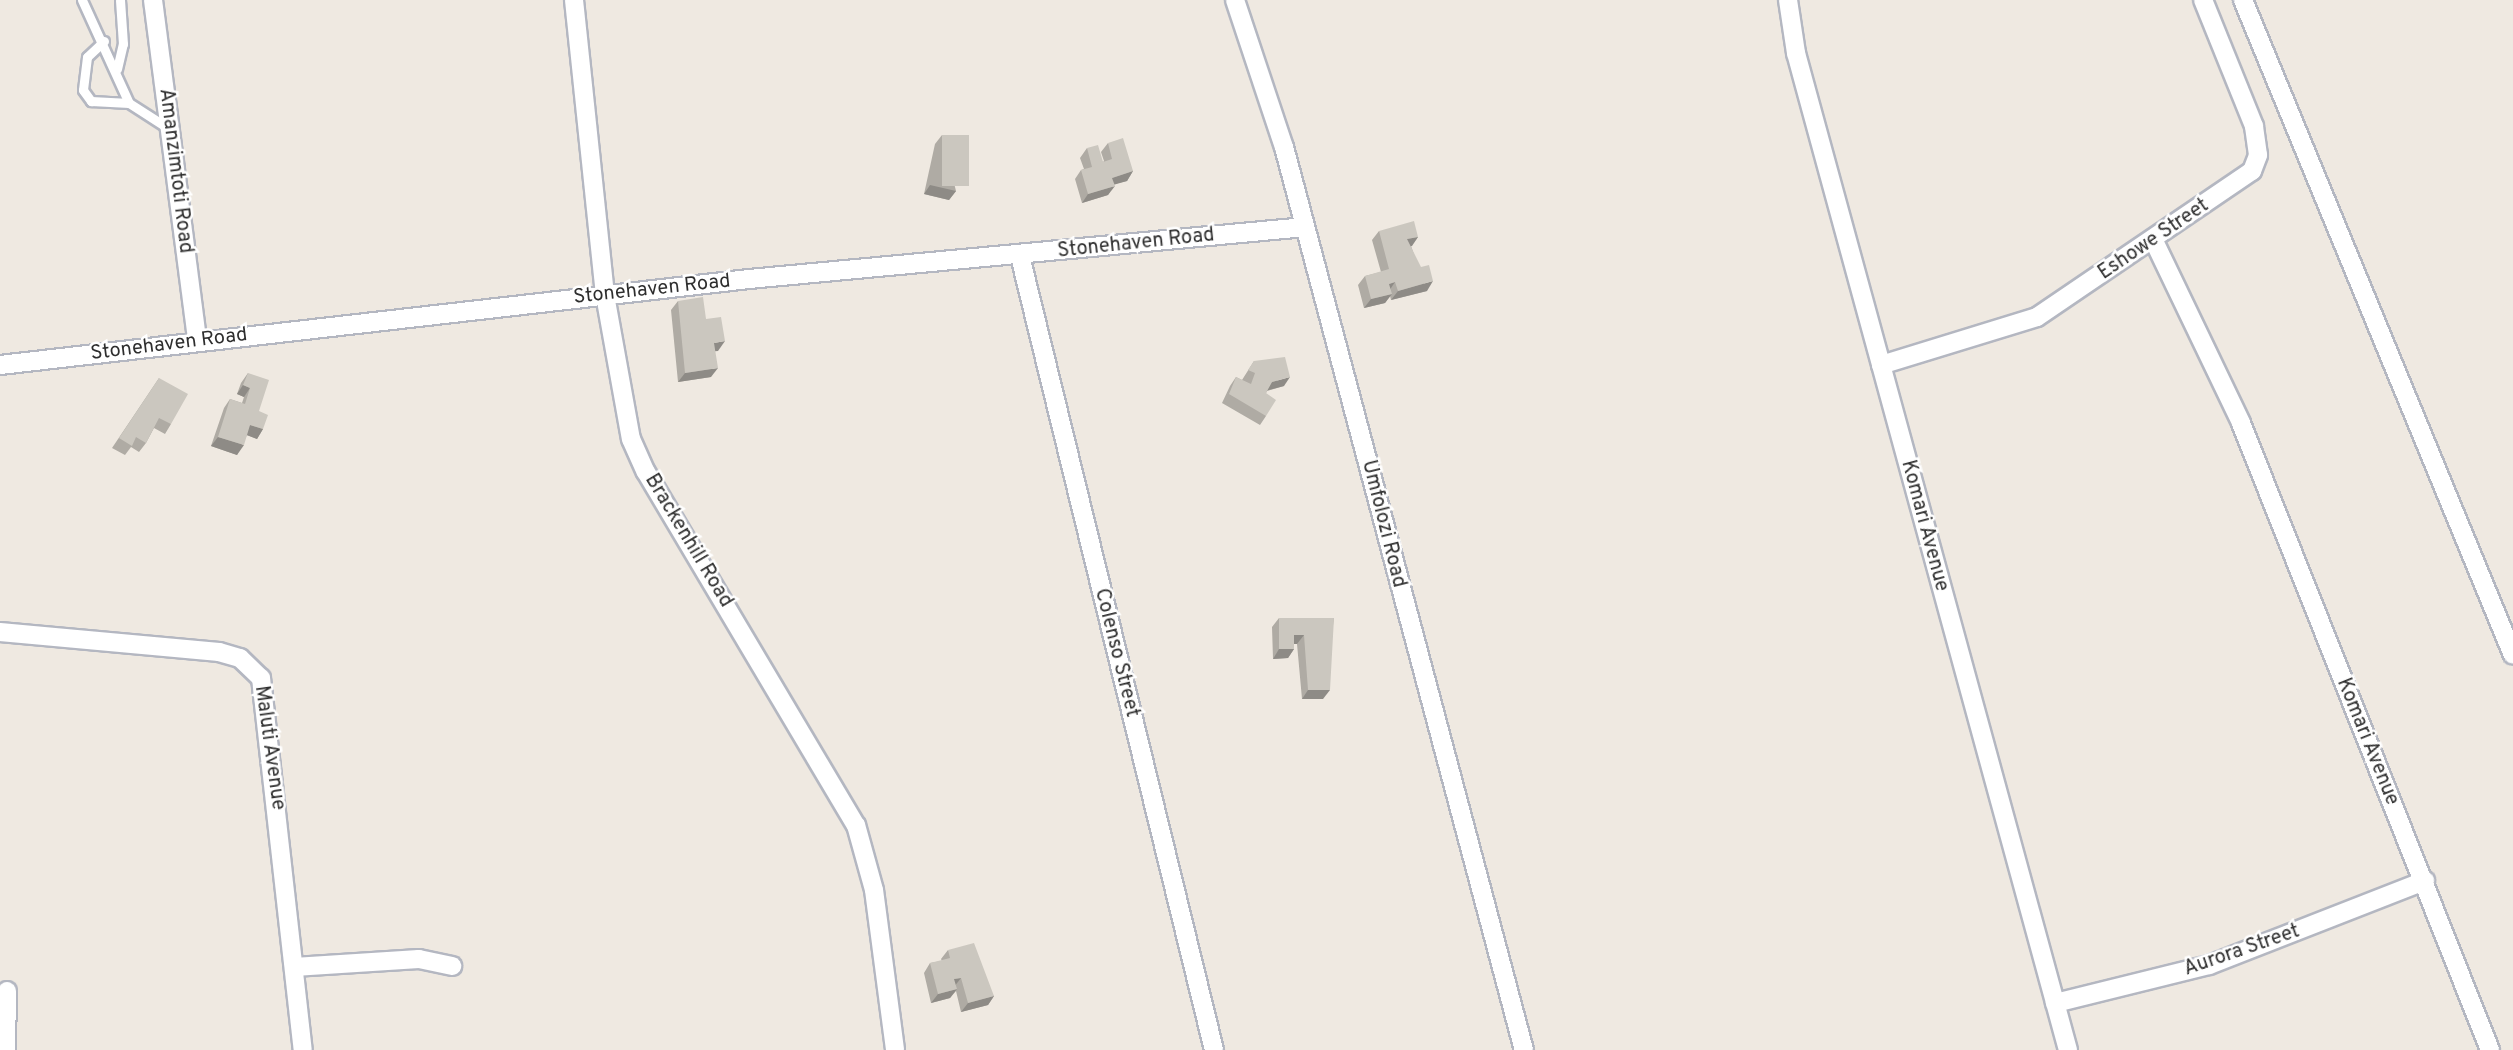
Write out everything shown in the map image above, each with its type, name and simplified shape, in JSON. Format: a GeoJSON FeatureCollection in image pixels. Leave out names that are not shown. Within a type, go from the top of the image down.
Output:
{"type":"FeatureCollection","features":[{"type":"Feature","properties":{"kind":"street","name":"Amanzimtoti Road"},"geometry":{"type":"LineString","coordinates":[[153,0],[197,341]]}},
{"type":"Feature","properties":{"kind":"street","name":"Brackenhill Road"},"geometry":{"type":"LineString","coordinates":[[574,0],[605,295],[622,406],[646,472],[856,825],[874,890],[895,1050]]}},
{"type":"Feature","properties":{"kind":"street","name":"Umfolozi Road"},"geometry":{"type":"LineString","coordinates":[[1235,0],[1305,227],[1524,1050]]}},
{"type":"Feature","properties":{"kind":"street","name":"Komari Avenue"},"geometry":{"type":"LineString","coordinates":[[1788,0],[1796,53],[2068,1050]]}},
{"type":"Feature","properties":{"kind":"street","name":"Eshowe Street"},"geometry":{"type":"LineString","coordinates":[[1881,364],[2020,325],[2242,182],[2257,161],[2254,126],[2203,0]]}},
{"type":"Feature","properties":{"kind":"street"},"geometry":{"type":"LineString","coordinates":[[2243,0],[2513,655]]}},
{"type":"Feature","properties":{"kind":"street","name":"Stonehaven Road"},"geometry":{"type":"LineString","coordinates":[[0,365],[605,295],[1305,227]]}},
{"type":"Feature","properties":{"kind":"street","name":"Komari Avenue"},"geometry":{"type":"LineString","coordinates":[[2153,239],[2241,423],[2425,881],[2490,1050]]}},
{"type":"Feature","properties":{"kind":"street","name":"Colenso Street"},"geometry":{"type":"LineString","coordinates":[[1020,256],[1214,1050]]}},
{"type":"Feature","properties":{"kind":"street","name":"Maluti Avenue"},"geometry":{"type":"LineString","coordinates":[[0,632],[219,652],[240,658],[256,673],[266,698],[303,1050]]}},
{"type":"Feature","properties":{"kind":"street","name":"Aurora Street"},"geometry":{"type":"LineString","coordinates":[[2055,1003],[2209,965],[2425,881]]}},
{"type":"Feature","properties":{"kind":"street"},"geometry":{"type":"LineString","coordinates":[[294,967],[419,959],[452,966]]}},
{"type":"Feature","properties":{"kind":"street"},"geometry":{"type":"LineString","coordinates":[[6,1050],[7,991]]}},
{"type":"Feature","properties":{"kind":"lane"},"geometry":{"type":"LineString","coordinates":[[82,0],[117,69],[129,103]]}},
{"type":"Feature","properties":{"kind":"lane"},"geometry":{"type":"LineString","coordinates":[[117,69],[123,44],[120,0]]}},
{"type":"Feature","properties":{"kind":"lane"},"geometry":{"type":"LineString","coordinates":[[104,41],[87,57],[83,90],[91,101],[129,103],[170,129]]}},
{"type":"Feature","properties":{"kind":"building"},"geometry":{"type":"Polygon","coordinates":[[[942,135],[969,135],[969,186],[942,186],[942,135]]]}},
{"type":"Feature","properties":{"kind":"building"},"geometry":{"type":"Polygon","coordinates":[[[1123,138],[1133,171],[1112,178],[1115,186],[1088,194],[1081,170],[1092,167],[1087,148],[1098,145],[1103,162],[1112,159],[1108,143],[1123,138]]]}},
{"type":"Feature","properties":{"kind":"building"},"geometry":{"type":"Polygon","coordinates":[[[1414,221],[1418,237],[1407,239],[1421,267],[1429,265],[1433,281],[1398,291],[1395,282],[1389,284],[1392,294],[1371,299],[1365,276],[1389,269],[1379,231],[1414,221]]]}},
{"type":"Feature","properties":{"kind":"building"},"geometry":{"type":"Polygon","coordinates":[[[703,297],[706,319],[721,317],[725,341],[714,343],[718,368],[685,373],[678,301],[703,297]]]}},
{"type":"Feature","properties":{"kind":"building"},"geometry":{"type":"Polygon","coordinates":[[[1285,357],[1290,377],[1272,382],[1266,393],[1276,400],[1266,416],[1229,394],[1236,377],[1251,384],[1255,373],[1248,370],[1254,361],[1285,357]]]}},
{"type":"Feature","properties":{"kind":"building"},"geometry":{"type":"Polygon","coordinates":[[[248,373],[269,380],[259,411],[268,415],[263,429],[250,425],[244,445],[218,437],[230,399],[245,404],[250,388],[243,385],[248,373]]]}},
{"type":"Feature","properties":{"kind":"building"},"geometry":{"type":"Polygon","coordinates":[[[159,378],[188,394],[171,424],[159,418],[146,443],[136,437],[132,446],[119,438],[159,378]]]}},
{"type":"Feature","properties":{"kind":"building"},"geometry":{"type":"Polygon","coordinates":[[[1279,618],[1334,618],[1330,690],[1308,690],[1304,635],[1294,635],[1294,649],[1279,649],[1279,618]]]}},
{"type":"Feature","properties":{"kind":"building"},"geometry":{"type":"Polygon","coordinates":[[[974,943],[994,996],[968,1003],[961,978],[954,979],[957,989],[938,994],[930,963],[950,958],[948,950],[974,943]]]}}]}
